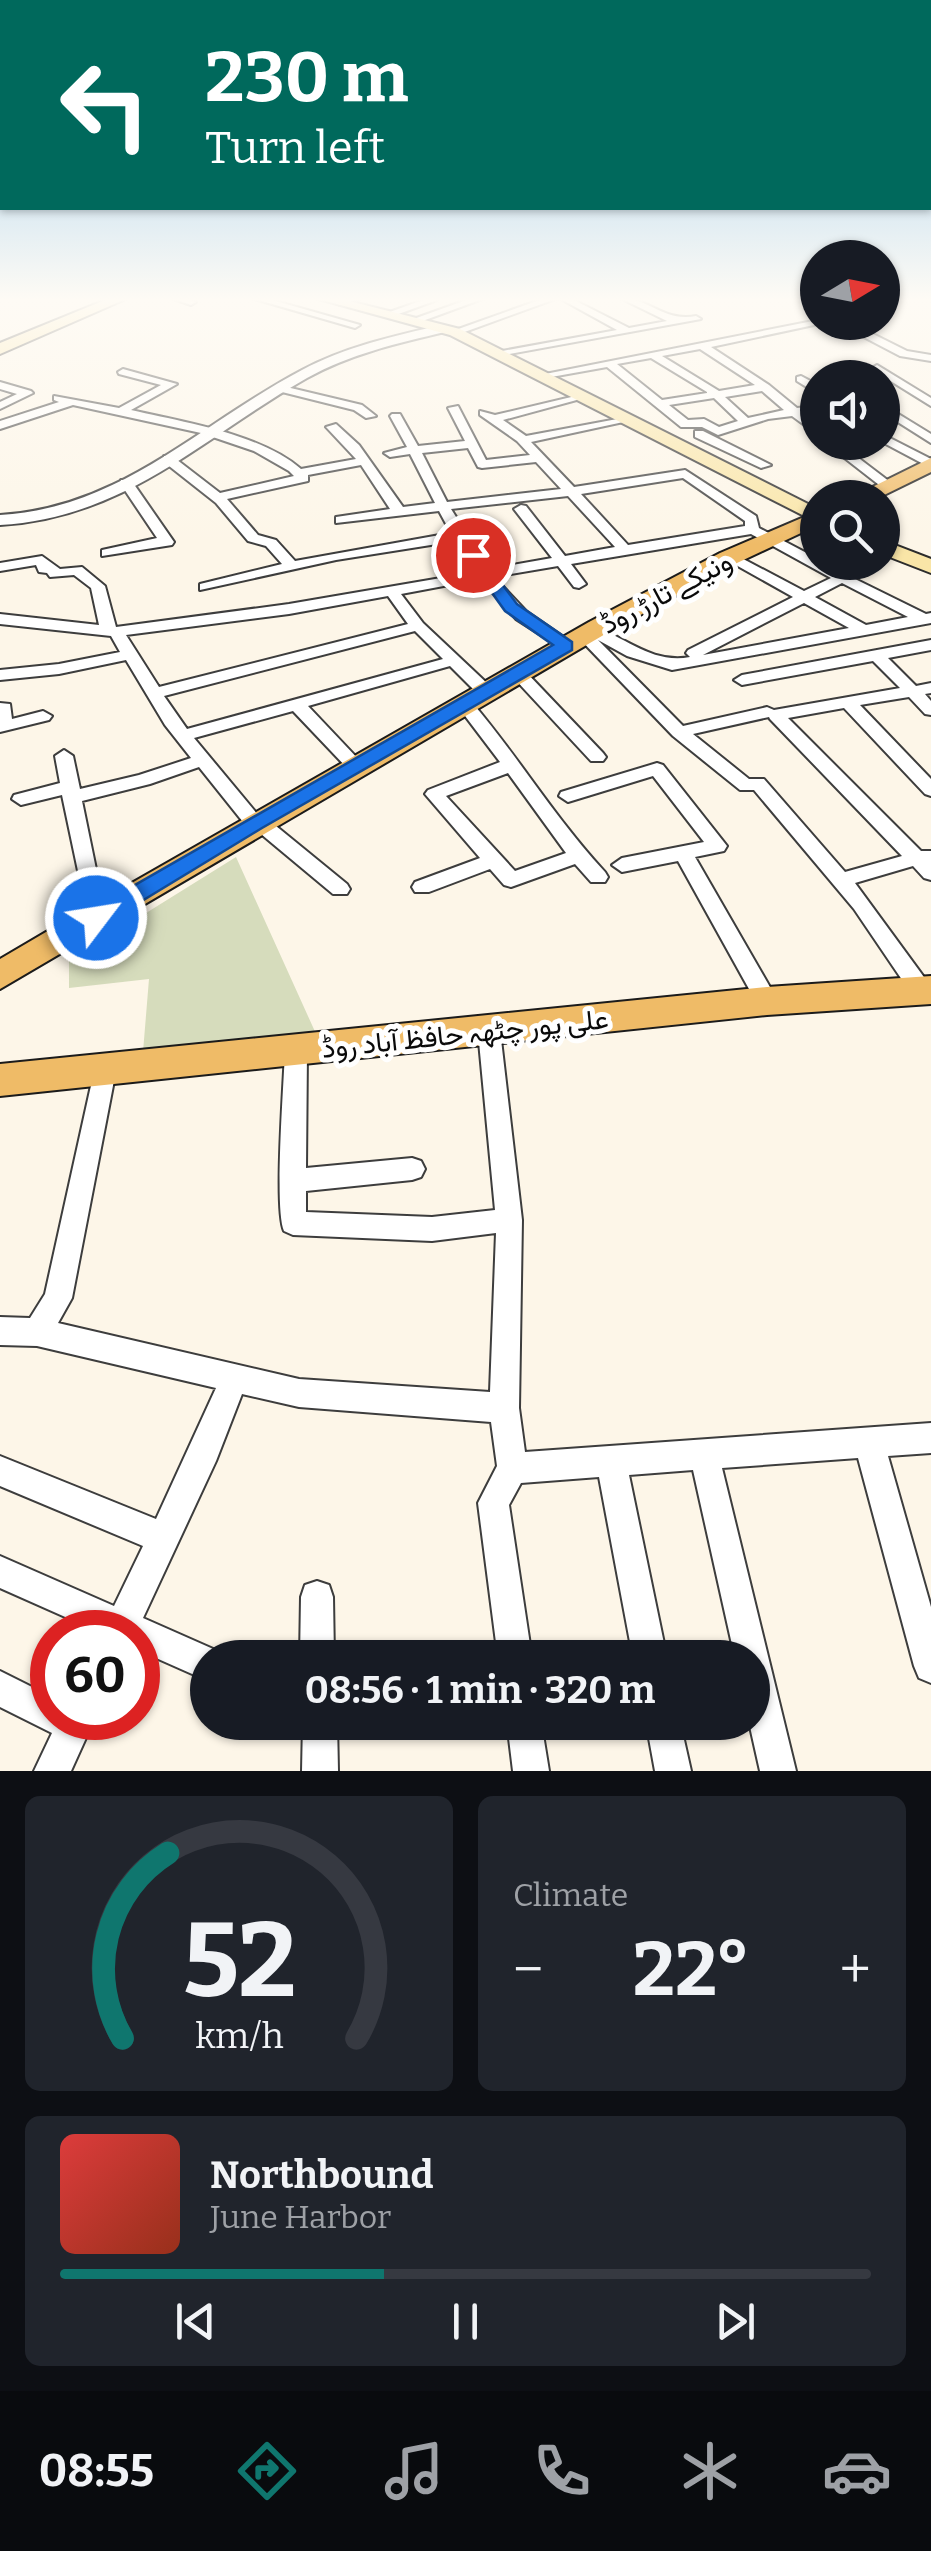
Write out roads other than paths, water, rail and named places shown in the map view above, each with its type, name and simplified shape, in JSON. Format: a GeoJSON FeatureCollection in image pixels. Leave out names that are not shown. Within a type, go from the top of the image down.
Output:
{"type":"FeatureCollection","features":[{"type":"Feature","properties":{"kind":"main road"},"geometry":{"type":"LineString","coordinates":[[549,381],[800,508]]}},
{"type":"Feature","properties":{"kind":"main road"},"geometry":{"type":"LineString","coordinates":[[898,480],[931,464]]}},
{"type":"Feature","properties":{"kind":"main road","name":"ونیکے تارڑ روڈ"},"geometry":{"type":"LineString","coordinates":[[0,976],[256,822],[581,637],[732,557],[763,535],[800,523]]}},
{"type":"Feature","properties":{"kind":"main road"},"geometry":{"type":"LineString","coordinates":[[900,556],[931,566]]}},
{"type":"Feature","properties":{"kind":"main road","name":"علی پور چٹھہ حافظ آباد روڈ"},"geometry":{"type":"LineString","coordinates":[[0,1080],[767,1001],[926,990]]}},
{"type":"Feature","properties":{"kind":"street"},"geometry":{"type":"LineString","coordinates":[[123,410],[171,384],[158,381]]}},
{"type":"Feature","properties":{"kind":"street"},"geometry":{"type":"LineString","coordinates":[[0,520],[54,518],[168,459],[293,381]]}},
{"type":"Feature","properties":{"kind":"street"},"geometry":{"type":"LineString","coordinates":[[633,381],[685,424],[704,423],[718,431],[800,411]]}},
{"type":"Feature","properties":{"kind":"street"},"geometry":{"type":"LineString","coordinates":[[694,381],[746,422]]}},
{"type":"Feature","properties":{"kind":"street"},"geometry":{"type":"LineString","coordinates":[[755,381],[800,418]]}},
{"type":"Feature","properties":{"kind":"street"},"geometry":{"type":"LineString","coordinates":[[900,383],[931,403]]}},
{"type":"Feature","properties":{"kind":"street"},"geometry":{"type":"LineString","coordinates":[[0,385],[26,392],[0,406]]}},
{"type":"Feature","properties":{"kind":"street"},"geometry":{"type":"LineString","coordinates":[[662,404],[765,387]]}},
{"type":"Feature","properties":{"kind":"street"},"geometry":{"type":"LineString","coordinates":[[278,388],[358,407],[370,416],[332,427],[364,461],[398,510]]}},
{"type":"Feature","properties":{"kind":"street"},"geometry":{"type":"LineString","coordinates":[[494,420],[580,396]]}},
{"type":"Feature","properties":{"kind":"street"},"geometry":{"type":"LineString","coordinates":[[58,398],[123,410],[246,444],[303,478],[217,497]]}},
{"type":"Feature","properties":{"kind":"street"},"geometry":{"type":"LineString","coordinates":[[0,425],[73,401]]}},
{"type":"Feature","properties":{"kind":"street"},"geometry":{"type":"LineString","coordinates":[[512,402],[484,412],[522,440],[624,550]]}},
{"type":"Feature","properties":{"kind":"street"},"geometry":{"type":"LineString","coordinates":[[454,408],[482,464],[537,458]]}},
{"type":"Feature","properties":{"kind":"street"},"geometry":{"type":"LineString","coordinates":[[396,416],[460,536],[511,608],[581,637],[672,665],[929,618]]}},
{"type":"Feature","properties":{"kind":"street"},"geometry":{"type":"LineString","coordinates":[[522,440],[624,419]]}},
{"type":"Feature","properties":{"kind":"street"},"geometry":{"type":"LineString","coordinates":[[900,419],[931,439]]}},
{"type":"Feature","properties":{"kind":"street"},"geometry":{"type":"LineString","coordinates":[[696,433],[765,465]]}},
{"type":"Feature","properties":{"kind":"street"},"geometry":{"type":"LineString","coordinates":[[900,436],[905,435]]}},
{"type":"Feature","properties":{"kind":"street"},"geometry":{"type":"LineString","coordinates":[[703,459],[749,443]]}},
{"type":"Feature","properties":{"kind":"street"},"geometry":{"type":"LineString","coordinates":[[390,452],[472,444]]}},
{"type":"Feature","properties":{"kind":"street"},"geometry":{"type":"LineString","coordinates":[[900,448],[931,464]]}},
{"type":"Feature","properties":{"kind":"street"},"geometry":{"type":"LineString","coordinates":[[168,459],[217,497],[252,538],[271,543],[291,566]]}},
{"type":"Feature","properties":{"kind":"street"},"geometry":{"type":"LineString","coordinates":[[854,460],[881,480]]}},
{"type":"Feature","properties":{"kind":"street"},"geometry":{"type":"LineString","coordinates":[[300,473],[364,461]]}},
{"type":"Feature","properties":{"kind":"street"},"geometry":{"type":"LineString","coordinates":[[340,520],[398,510],[571,494],[685,474],[751,519],[763,535],[800,555]]}},
{"type":"Feature","properties":{"kind":"street"},"geometry":{"type":"LineString","coordinates":[[107,554],[166,541],[126,483]]}},
{"type":"Feature","properties":{"kind":"street"},"geometry":{"type":"LineString","coordinates":[[521,509],[579,584]]}},
{"type":"Feature","properties":{"kind":"street"},"geometry":{"type":"LineString","coordinates":[[0,619],[112,632],[624,550],[763,535]]}},
{"type":"Feature","properties":{"kind":"street"},"geometry":{"type":"LineString","coordinates":[[205,587],[291,566],[460,536]]}},
{"type":"Feature","properties":{"kind":"street"},"geometry":{"type":"LineString","coordinates":[[732,557],[864,630]]}},
{"type":"Feature","properties":{"kind":"street"},"geometry":{"type":"LineString","coordinates":[[0,567],[42,560],[44,570],[52,568],[55,574],[77,570],[98,586],[112,632],[202,760],[256,822],[340,890]]}},
{"type":"Feature","properties":{"kind":"street"},"geometry":{"type":"LineString","coordinates":[[688,662],[690,656],[839,580]]}},
{"type":"Feature","properties":{"kind":"street"},"geometry":{"type":"LineString","coordinates":[[847,580],[929,618]]}},
{"type":"Feature","properties":{"kind":"street"},"geometry":{"type":"LineString","coordinates":[[391,590],[418,626],[452,660],[513,763],[578,856],[598,877]]}},
{"type":"Feature","properties":{"kind":"street"},"geometry":{"type":"LineString","coordinates":[[153,694],[418,626]]}},
{"type":"Feature","properties":{"kind":"street"},"geometry":{"type":"LineString","coordinates":[[581,637],[679,732],[746,786],[758,783],[841,880],[926,990]]}},
{"type":"Feature","properties":{"kind":"street"},"geometry":{"type":"LineString","coordinates":[[742,680],[931,645]]}},
{"type":"Feature","properties":{"kind":"street"},"geometry":{"type":"LineString","coordinates":[[0,675],[58,669],[128,654]]}},
{"type":"Feature","properties":{"kind":"street"},"geometry":{"type":"LineString","coordinates":[[876,655],[921,689],[931,710]]}},
{"type":"Feature","properties":{"kind":"street"},"geometry":{"type":"LineString","coordinates":[[723,656],[772,714],[926,862]]}},
{"type":"Feature","properties":{"kind":"street"},"geometry":{"type":"LineString","coordinates":[[183,736],[452,660]]}},
{"type":"Feature","properties":{"kind":"street"},"geometry":{"type":"LineString","coordinates":[[518,673],[598,757]]}},
{"type":"Feature","properties":{"kind":"street"},"geometry":{"type":"LineString","coordinates":[[679,732],[921,689]]}},
{"type":"Feature","properties":{"kind":"street"},"geometry":{"type":"LineString","coordinates":[[846,702],[931,790]]}},
{"type":"Feature","properties":{"kind":"street"},"geometry":{"type":"LineString","coordinates":[[296,704],[355,766]]}},
{"type":"Feature","properties":{"kind":"street"},"geometry":{"type":"LineString","coordinates":[[1,720],[43,716]]}},
{"type":"Feature","properties":{"kind":"street"},"geometry":{"type":"LineString","coordinates":[[64,756],[96,918]]}},
{"type":"Feature","properties":{"kind":"street"},"geometry":{"type":"LineString","coordinates":[[21,799],[144,780],[202,760]]}},
{"type":"Feature","properties":{"kind":"street"},"geometry":{"type":"LineString","coordinates":[[513,763],[434,794],[511,880],[578,856]]}},
{"type":"Feature","properties":{"kind":"street"},"geometry":{"type":"LineString","coordinates":[[568,796],[657,769],[717,846],[622,864]]}},
{"type":"Feature","properties":{"kind":"street"},"geometry":{"type":"LineString","coordinates":[[684,854],[767,1001]]}},
{"type":"Feature","properties":{"kind":"street"},"geometry":{"type":"LineString","coordinates":[[422,887],[494,860]]}},
{"type":"Feature","properties":{"kind":"street"},"geometry":{"type":"LineString","coordinates":[[841,880],[926,862]]}},
{"type":"Feature","properties":{"kind":"street"},"geometry":{"type":"LineString","coordinates":[[489,1031],[509,1220],[504,1408],[512,1468],[493,1503],[512,1640]]}},
{"type":"Feature","properties":{"kind":"street"},"geometry":{"type":"LineString","coordinates":[[296,1050],[291,1217],[300,1226],[432,1229],[509,1220]]}},
{"type":"Feature","properties":{"kind":"street"},"geometry":{"type":"LineString","coordinates":[[37,1332],[58,1298],[104,1070]]}},
{"type":"Feature","properties":{"kind":"street"},"geometry":{"type":"LineString","coordinates":[[292,1181],[412,1168]]}},
{"type":"Feature","properties":{"kind":"street"},"geometry":{"type":"LineString","coordinates":[[0,1331],[37,1332],[299,1393],[504,1408]]}},
{"type":"Feature","properties":{"kind":"street"},"geometry":{"type":"LineString","coordinates":[[137,1610],[234,1378]]}},
{"type":"Feature","properties":{"kind":"street"},"geometry":{"type":"LineString","coordinates":[[512,1468],[931,1438]]}},
{"type":"Feature","properties":{"kind":"street"},"geometry":{"type":"LineString","coordinates":[[869,1442],[931,1666]]}},
{"type":"Feature","properties":{"kind":"street"},"geometry":{"type":"LineString","coordinates":[[704,1454],[748,1640]]}},
{"type":"Feature","properties":{"kind":"street"},"geometry":{"type":"LineString","coordinates":[[611,1461],[646,1640]]}},
{"type":"Feature","properties":{"kind":"street"},"geometry":{"type":"LineString","coordinates":[[0,1471],[164,1538]]}},
{"type":"Feature","properties":{"kind":"street"},"geometry":{"type":"LineString","coordinates":[[0,1572],[83,1610]]}},
{"type":"Feature","properties":{"kind":"street"},"geometry":{"type":"LineString","coordinates":[[312,1640],[317,1597]]}},
{"type":"Feature","properties":{"kind":"street"},"geometry":{"type":"LineString","coordinates":[[160,1644],[190,1656]]}},
{"type":"Feature","properties":{"kind":"street"},"geometry":{"type":"LineString","coordinates":[[0,1688],[30,1703]]}},
{"type":"Feature","properties":{"kind":"street"},"geometry":{"type":"LineString","coordinates":[[770,1737],[778,1771]]}},
{"type":"Feature","properties":{"kind":"street"},"geometry":{"type":"LineString","coordinates":[[52,1771],[60,1740]]}},
{"type":"Feature","properties":{"kind":"street"},"geometry":{"type":"LineString","coordinates":[[320,1740],[320,1771]]}},
{"type":"Feature","properties":{"kind":"street"},"geometry":{"type":"LineString","coordinates":[[527,1740],[531,1771]]}},
{"type":"Feature","properties":{"kind":"street"},"geometry":{"type":"LineString","coordinates":[[666,1740],[672,1771]]}}]}
